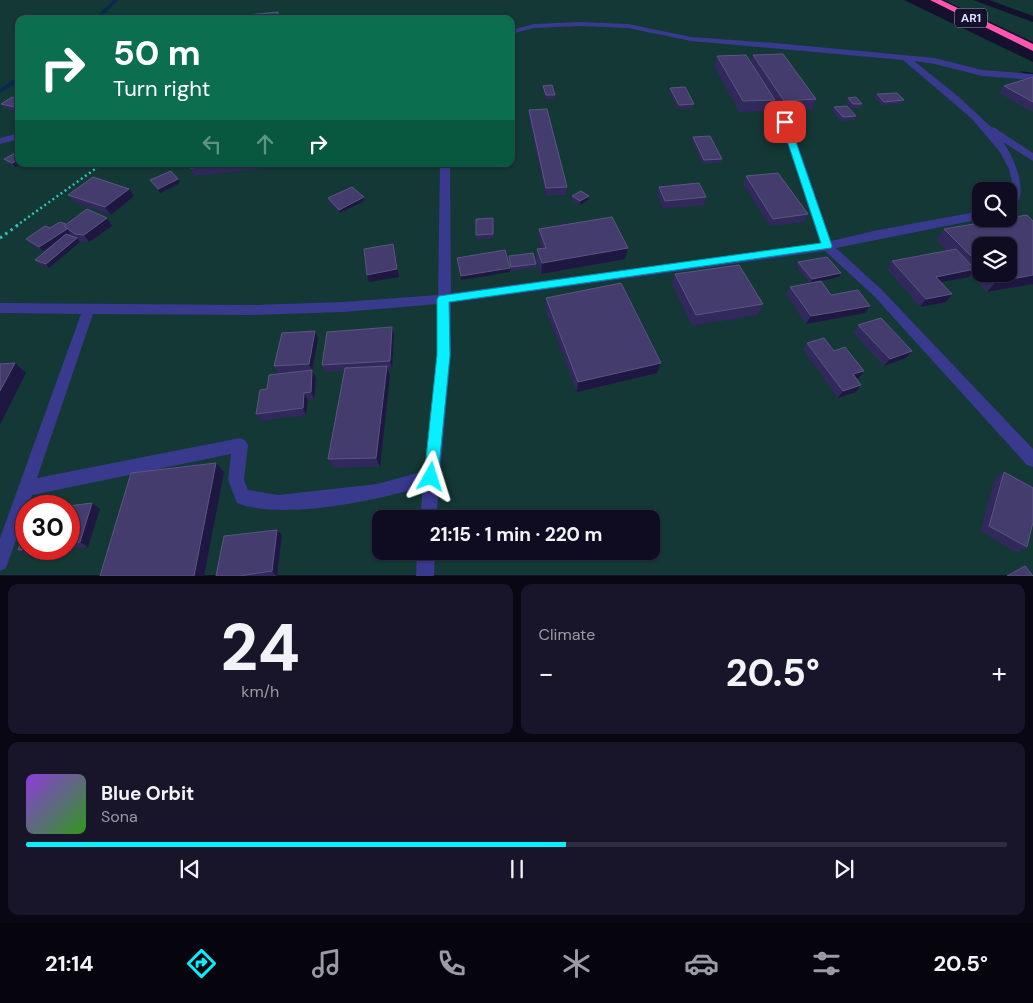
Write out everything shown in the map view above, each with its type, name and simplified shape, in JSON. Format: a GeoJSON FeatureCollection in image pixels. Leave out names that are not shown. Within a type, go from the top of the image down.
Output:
{"type":"FeatureCollection","features":[{"type":"Feature","properties":{"kind":"highway","name":"AR1"},"geometry":{"type":"LineString","coordinates":[[934,0],[1033,48]]}},
{"type":"Feature","properties":{"kind":"street"},"geometry":{"type":"LineString","coordinates":[[515,31],[534,26],[610,24],[691,39],[775,45],[945,63],[982,73],[1033,77]]}},
{"type":"Feature","properties":{"kind":"street"},"geometry":{"type":"LineString","coordinates":[[907,60],[982,123],[1033,158]]}},
{"type":"Feature","properties":{"kind":"street"},"geometry":{"type":"LineString","coordinates":[[785,122],[827,246],[885,300],[1033,460]]}},
{"type":"Feature","properties":{"kind":"street"},"geometry":{"type":"LineString","coordinates":[[982,123],[1004,151],[1013,167],[1017,182]]}},
{"type":"Feature","properties":{"kind":"street"},"geometry":{"type":"LineString","coordinates":[[0,141],[15,137]]}},
{"type":"Feature","properties":{"kind":"street"},"geometry":{"type":"LineString","coordinates":[[429,510],[444,355],[445,167]]}},
{"type":"Feature","properties":{"kind":"street"},"geometry":{"type":"LineString","coordinates":[[0,308],[251,310],[343,308],[443,299],[827,246],[878,234],[972,217]]}},
{"type":"Feature","properties":{"kind":"street"},"geometry":{"type":"LineString","coordinates":[[0,562],[89,308]]}},
{"type":"Feature","properties":{"kind":"street"},"geometry":{"type":"LineString","coordinates":[[26,488],[240,445],[236,480],[244,497],[278,503],[377,492],[431,477]]}},
{"type":"Feature","properties":{"kind":"street"},"geometry":{"type":"LineString","coordinates":[[425,576],[426,560]]}},
{"type":"Feature","properties":{"kind":"path"},"geometry":{"type":"LineString","coordinates":[[0,238],[98,167]]}},
{"type":"Feature","properties":{"kind":"green space"},"geometry":{"type":"Polygon","coordinates":[[[0,0],[904,0],[1033,62],[1033,73],[1020,71],[1033,79],[1033,575],[0,575],[0,0]]]}},
{"type":"Feature","properties":{"kind":"green space"},"geometry":{"type":"Polygon","coordinates":[[[944,0],[973,0],[1033,22],[1033,42],[944,0]]]}},
{"type":"Feature","properties":{"kind":"green space"},"geometry":{"type":"Polygon","coordinates":[[[989,0],[1033,0],[1033,16],[989,0]]]}},
{"type":"Feature","properties":{"kind":"building"},"geometry":{"type":"Polygon","coordinates":[[[278,12],[278,15],[247,15],[278,12]]]}},
{"type":"Feature","properties":{"kind":"building"},"geometry":{"type":"Polygon","coordinates":[[[783,54],[816,99],[784,101],[753,55],[783,54]]]}},
{"type":"Feature","properties":{"kind":"building"},"geometry":{"type":"Polygon","coordinates":[[[746,55],[775,100],[743,101],[717,56],[746,55]]]}},
{"type":"Feature","properties":{"kind":"building"},"geometry":{"type":"Polygon","coordinates":[[[1033,77],[1033,102],[1004,86],[1033,77]]]}},
{"type":"Feature","properties":{"kind":"building"},"geometry":{"type":"Polygon","coordinates":[[[552,85],[555,95],[546,95],[543,86],[552,85]]]}},
{"type":"Feature","properties":{"kind":"building"},"geometry":{"type":"Polygon","coordinates":[[[685,87],[694,104],[679,105],[670,88],[685,87]]]}},
{"type":"Feature","properties":{"kind":"building"},"geometry":{"type":"Polygon","coordinates":[[[897,93],[904,100],[884,102],[877,94],[897,93]]]}},
{"type":"Feature","properties":{"kind":"building"},"geometry":{"type":"Polygon","coordinates":[[[12,97],[15,98],[15,107],[1,104],[12,97]]]}},
{"type":"Feature","properties":{"kind":"building"},"geometry":{"type":"Polygon","coordinates":[[[856,97],[862,104],[853,104],[848,98],[856,97]]]}},
{"type":"Feature","properties":{"kind":"building"},"geometry":{"type":"Polygon","coordinates":[[[847,106],[856,116],[843,117],[834,107],[847,106]]]}},
{"type":"Feature","properties":{"kind":"building"},"geometry":{"type":"Polygon","coordinates":[[[547,109],[567,187],[546,188],[529,110],[547,109]]]}},
{"type":"Feature","properties":{"kind":"building"},"geometry":{"type":"Polygon","coordinates":[[[710,136],[722,159],[704,160],[693,137],[710,136]]]}},
{"type":"Feature","properties":{"kind":"building"},"geometry":{"type":"Polygon","coordinates":[[[15,153],[15,162],[12,163],[4,159],[15,153]]]}},
{"type":"Feature","properties":{"kind":"building"},"geometry":{"type":"Polygon","coordinates":[[[171,171],[178,179],[158,189],[150,180],[171,171]]]}},
{"type":"Feature","properties":{"kind":"building"},"geometry":{"type":"Polygon","coordinates":[[[778,173],[808,214],[773,219],[746,176],[778,173]]]}},
{"type":"Feature","properties":{"kind":"building"},"geometry":{"type":"Polygon","coordinates":[[[93,177],[129,189],[105,207],[68,195],[93,177]]]}},
{"type":"Feature","properties":{"kind":"building"},"geometry":{"type":"Polygon","coordinates":[[[699,183],[706,197],[665,201],[659,187],[699,183]]]}},
{"type":"Feature","properties":{"kind":"building"},"geometry":{"type":"Polygon","coordinates":[[[352,187],[364,197],[339,210],[328,198],[352,187]]]}},
{"type":"Feature","properties":{"kind":"building"},"geometry":{"type":"Polygon","coordinates":[[[581,191],[589,196],[580,201],[572,196],[581,191]]]}},
{"type":"Feature","properties":{"kind":"building"},"geometry":{"type":"Polygon","coordinates":[[[87,209],[107,218],[84,235],[75,234],[64,226],[87,209]]]}},
{"type":"Feature","properties":{"kind":"building"},"geometry":{"type":"Polygon","coordinates":[[[1027,215],[1033,221],[1033,275],[1017,278],[1017,237],[972,237],[972,257],[944,229],[972,224],[972,227],[1017,227],[1017,217],[1027,215]]]}},
{"type":"Feature","properties":{"kind":"building"},"geometry":{"type":"Polygon","coordinates":[[[612,217],[628,248],[542,263],[537,249],[546,248],[539,229],[612,217]]]}},
{"type":"Feature","properties":{"kind":"building"},"geometry":{"type":"Polygon","coordinates":[[[493,218],[493,234],[476,235],[476,219],[493,218]]]}},
{"type":"Feature","properties":{"kind":"building"},"geometry":{"type":"Polygon","coordinates":[[[60,222],[66,224],[64,226],[67,229],[39,247],[26,239],[45,226],[50,228],[60,222]]]}},
{"type":"Feature","properties":{"kind":"building"},"geometry":{"type":"Polygon","coordinates":[[[66,234],[77,238],[46,264],[35,260],[66,234]]]}},
{"type":"Feature","properties":{"kind":"building"},"geometry":{"type":"Polygon","coordinates":[[[393,244],[397,269],[367,275],[364,249],[393,244]]]}},
{"type":"Feature","properties":{"kind":"building"},"geometry":{"type":"Polygon","coordinates":[[[956,249],[972,266],[972,270],[936,277],[952,294],[926,299],[892,261],[956,249]]]}},
{"type":"Feature","properties":{"kind":"building"},"geometry":{"type":"Polygon","coordinates":[[[505,250],[510,268],[461,276],[457,258],[505,250]]]}},
{"type":"Feature","properties":{"kind":"building"},"geometry":{"type":"Polygon","coordinates":[[[533,253],[536,264],[511,267],[509,256],[533,253]]]}},
{"type":"Feature","properties":{"kind":"building"},"geometry":{"type":"Polygon","coordinates":[[[827,257],[841,273],[812,279],[798,262],[827,257]]]}},
{"type":"Feature","properties":{"kind":"building"},"geometry":{"type":"Polygon","coordinates":[[[739,265],[763,304],[696,315],[675,274],[739,265]]]}},
{"type":"Feature","properties":{"kind":"building"},"geometry":{"type":"Polygon","coordinates":[[[821,281],[831,295],[858,290],[870,306],[811,316],[790,287],[821,281]]]}},
{"type":"Feature","properties":{"kind":"building"},"geometry":{"type":"Polygon","coordinates":[[[621,283],[661,363],[578,382],[546,298],[621,283]]]}},
{"type":"Feature","properties":{"kind":"building"},"geometry":{"type":"Polygon","coordinates":[[[881,318],[912,351],[890,359],[858,325],[881,318]]]}},
{"type":"Feature","properties":{"kind":"building"},"geometry":{"type":"Polygon","coordinates":[[[392,327],[390,361],[322,365],[327,332],[392,327]]]}},
{"type":"Feature","properties":{"kind":"building"},"geometry":{"type":"Polygon","coordinates":[[[315,331],[309,364],[274,366],[282,333],[315,331]]]}},
{"type":"Feature","properties":{"kind":"building"},"geometry":{"type":"Polygon","coordinates":[[[824,338],[834,351],[845,347],[864,371],[853,374],[861,385],[843,391],[807,343],[824,338]]]}},
{"type":"Feature","properties":{"kind":"building"},"geometry":{"type":"Polygon","coordinates":[[[15,363],[0,391],[0,364],[15,363]]]}},
{"type":"Feature","properties":{"kind":"building"},"geometry":{"type":"Polygon","coordinates":[[[387,366],[376,458],[328,459],[345,368],[387,366]]]}},
{"type":"Feature","properties":{"kind":"building"},"geometry":{"type":"Polygon","coordinates":[[[312,370],[311,392],[304,393],[303,408],[256,414],[260,390],[267,389],[269,375],[312,370]]]}},
{"type":"Feature","properties":{"kind":"building"},"geometry":{"type":"Polygon","coordinates":[[[216,463],[194,576],[100,576],[131,473],[216,463]]]}},
{"type":"Feature","properties":{"kind":"building"},"geometry":{"type":"Polygon","coordinates":[[[1004,472],[1033,488],[1033,522],[1027,547],[989,526],[1004,472]]]}},
{"type":"Feature","properties":{"kind":"building"},"geometry":{"type":"Polygon","coordinates":[[[92,503],[80,542],[80,504],[92,503]]]}},
{"type":"Feature","properties":{"kind":"building"},"geometry":{"type":"Polygon","coordinates":[[[277,530],[272,571],[239,576],[216,576],[224,536],[277,530]]]}},
{"type":"Feature","properties":{"kind":"building"},"geometry":{"type":"Polygon","coordinates":[[[1025,566],[1033,576],[1007,576],[1025,566]]]}},
{"type":"Feature","properties":{"kind":"waterway"},"geometry":{"type":"LineString","coordinates":[[100,15],[116,0]]}},
{"type":"Feature","properties":{"kind":"waterway"},"geometry":{"type":"LineString","coordinates":[[0,91],[15,81]]}},
{"type":"Feature","properties":{"kind":"route"},"geometry":{"type":"LineString","coordinates":[[431,477],[444,355],[443,299],[827,246],[785,122]]}}]}
